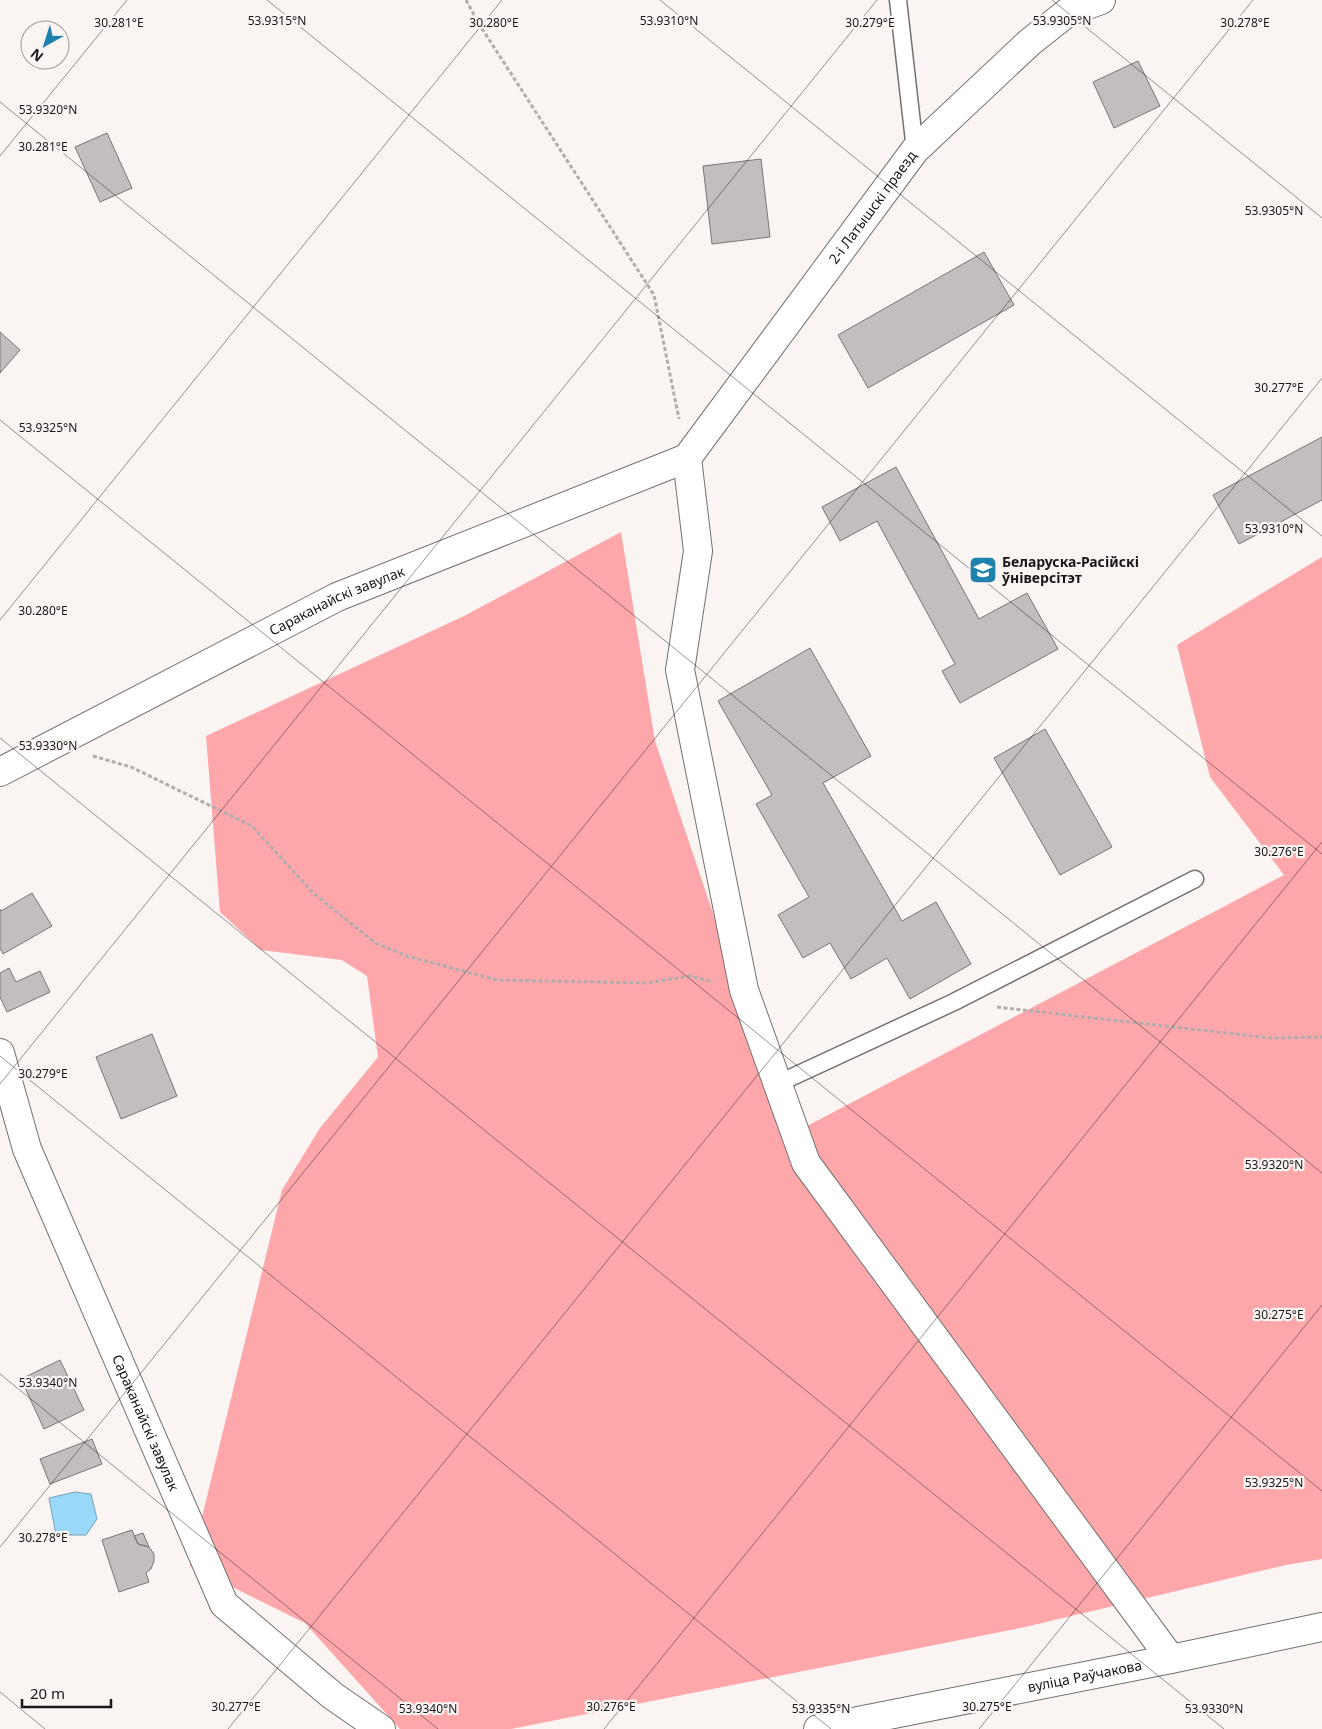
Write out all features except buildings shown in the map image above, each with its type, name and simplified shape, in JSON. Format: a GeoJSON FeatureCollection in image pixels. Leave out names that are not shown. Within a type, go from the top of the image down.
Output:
{"type":"FeatureCollection","features":[{"type":"Feature","properties":{"kind":"street","name":"2-і Латышскі праезд"},"geometry":{"type":"LineString","coordinates":[[687,458],[915,150],[1030,42],[1068,12],[1101,0]]}},
{"type":"Feature","properties":{"kind":"street","name":"Сараканайскі завулак"},"geometry":{"type":"LineString","coordinates":[[0,772],[337,598],[687,458]]}},
{"type":"Feature","properties":{"kind":"street"},"geometry":{"type":"LineString","coordinates":[[687,458],[698,551],[680,670],[744,990],[806,1163],[1171,1659]]}},
{"type":"Feature","properties":{"kind":"street","name":"Сараканайскі завулак"},"geometry":{"type":"LineString","coordinates":[[0,1053],[27,1149],[224,1604],[333,1696],[381,1729]]}},
{"type":"Feature","properties":{"kind":"street","name":"вуліца Раўчакова"},"geometry":{"type":"LineString","coordinates":[[818,1729],[1322,1627]]}},
{"type":"Feature","properties":{"kind":"lane"},"geometry":{"type":"LineString","coordinates":[[898,0],[915,150]]}},
{"type":"Feature","properties":{"kind":"lane"},"geometry":{"type":"LineString","coordinates":[[777,1084],[954,1002],[1195,878]]}},
{"type":"Feature","properties":{"kind":"path"},"geometry":{"type":"LineString","coordinates":[[466,0],[479,24],[654,295],[687,458]]}},
{"type":"Feature","properties":{"kind":"path"},"geometry":{"type":"LineString","coordinates":[[52,745],[131,767],[252,826],[314,894],[377,944],[407,956],[498,980],[647,983],[690,976],[744,990]]}},
{"type":"Feature","properties":{"kind":"path"},"geometry":{"type":"LineString","coordinates":[[954,1002],[1271,1038],[1322,1037]]}},
{"type":"Feature","properties":{"kind":"shaded area"},"geometry":{"type":"Polygon","coordinates":[[[621,532],[655,741],[788,1136],[1284,875],[1210,777],[1177,645],[1322,557],[1322,1559],[1286,1565],[1025,1627],[511,1729],[400,1729],[305,1623],[190,1566],[282,1190],[320,1128],[378,1057],[367,976],[342,960],[261,950],[220,912],[206,736],[464,616],[621,532]]]}},
{"type":"Feature","properties":{"kind":"water"},"geometry":{"type":"Polygon","coordinates":[[[75,1492],[91,1494],[97,1519],[86,1535],[56,1535],[49,1498],[75,1492]]]}},
{"type":"Feature","properties":{"kind":"place","name":"Беларуска-Расійскі ўніверсітэт"},"geometry":{"type":"Point","coordinates":[983,570]}}]}
